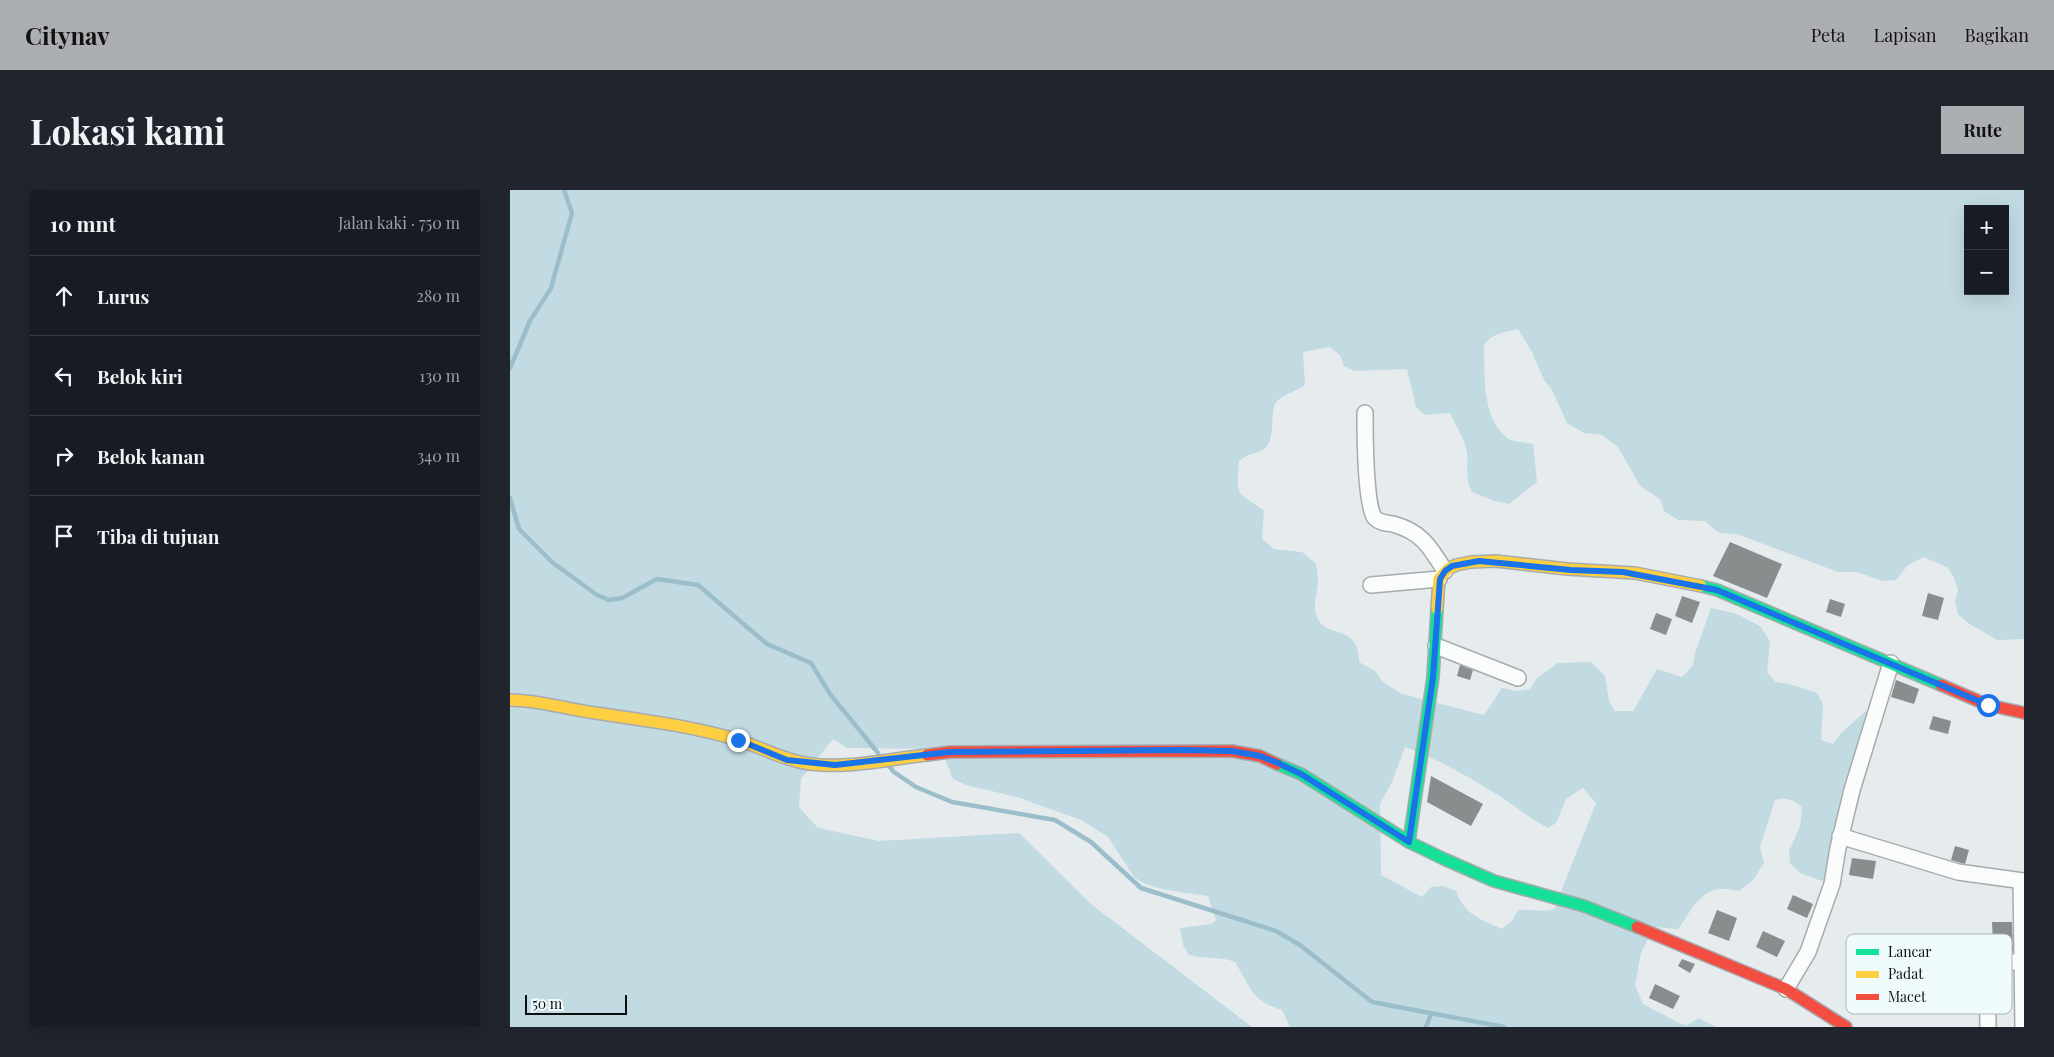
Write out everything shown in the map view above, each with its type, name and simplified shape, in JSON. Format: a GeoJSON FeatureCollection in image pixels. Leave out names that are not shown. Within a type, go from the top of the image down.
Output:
{"type":"FeatureCollection","features":[{"type":"Feature","properties":{"kind":"street"},"geometry":{"type":"LineString","coordinates":[[1365,413],[1368,499],[1371,514],[1376,520],[1415,533],[1424,540],[1442,575],[1436,612],[1436,646],[1421,768],[1409,842]]}},
{"type":"Feature","properties":{"kind":"street"},"geometry":{"type":"LineString","coordinates":[[1371,585],[1442,575],[1462,563],[1479,561],[1571,570],[1623,572],[1676,580],[1717,590],[1988,705],[2024,713]]}},
{"type":"Feature","properties":{"kind":"street"},"geometry":{"type":"LineString","coordinates":[[1436,646],[1518,678]]}},
{"type":"Feature","properties":{"kind":"street"},"geometry":{"type":"LineString","coordinates":[[1786,989],[1808,952],[1832,884],[1840,836],[1852,790],[1891,664]]}},
{"type":"Feature","properties":{"kind":"street"},"geometry":{"type":"LineString","coordinates":[[510,700],[528,700],[668,724],[738,740],[787,760],[835,765],[960,752],[1170,750],[1232,751],[1260,756],[1301,774],[1409,842],[1494,881],[1584,906],[1786,989],[1846,1027]]}},
{"type":"Feature","properties":{"kind":"street"},"geometry":{"type":"LineString","coordinates":[[1840,836],[1958,872],[2022,881],[2023,1027]]}},
{"type":"Feature","properties":{"kind":"street"},"geometry":{"type":"LineString","coordinates":[[2012,962],[2022,962]]}},
{"type":"Feature","properties":{"kind":"street"},"geometry":{"type":"LineString","coordinates":[[1988,1014],[1988,1027]]}},
{"type":"Feature","properties":{"kind":"shaded area"},"geometry":{"type":"Polygon","coordinates":[[[510,190],[2024,190],[2024,639],[1997,640],[1968,623],[1958,614],[1955,602],[1958,590],[1948,568],[1924,557],[1908,565],[1896,580],[1882,581],[1857,572],[1838,572],[1737,534],[1719,532],[1705,521],[1678,520],[1664,511],[1660,499],[1639,484],[1618,447],[1602,435],[1584,433],[1567,423],[1552,390],[1544,380],[1532,352],[1518,329],[1495,335],[1484,345],[1486,395],[1493,418],[1507,438],[1533,444],[1537,482],[1509,504],[1472,492],[1467,476],[1466,448],[1450,413],[1425,415],[1416,407],[1407,369],[1355,371],[1344,366],[1340,355],[1330,347],[1303,352],[1305,385],[1277,401],[1273,410],[1270,441],[1267,446],[1261,451],[1246,456],[1239,461],[1238,487],[1240,492],[1264,510],[1262,539],[1274,549],[1302,552],[1316,564],[1318,583],[1315,606],[1320,622],[1325,627],[1354,641],[1358,650],[1359,662],[1375,671],[1383,682],[1402,694],[1484,715],[1502,688],[1517,691],[1530,689],[1537,678],[1558,663],[1591,662],[1605,676],[1609,701],[1615,711],[1633,711],[1657,669],[1682,677],[1693,665],[1695,653],[1711,608],[1737,614],[1760,626],[1770,641],[1767,673],[1776,682],[1817,693],[1823,704],[1821,740],[1833,744],[1840,734],[1866,711],[1879,717],[1867,771],[1841,864],[1822,881],[1800,873],[1790,863],[1789,851],[1800,826],[1802,808],[1790,800],[1775,800],[1760,847],[1764,863],[1753,880],[1739,891],[1720,889],[1706,894],[1695,904],[1678,929],[1654,927],[1641,953],[1635,985],[1643,1004],[1681,1024],[1687,1025],[1699,1018],[1716,1027],[1290,1027],[1282,1010],[1258,998],[1235,962],[1189,955],[1183,945],[1180,928],[1211,924],[1216,920],[1208,896],[1159,888],[1134,877],[1108,837],[1081,820],[1017,797],[966,785],[953,779],[941,749],[847,748],[833,739],[801,779],[799,807],[818,828],[879,841],[1019,833],[1091,904],[1252,1027],[510,1027],[510,190]],[[1405,747],[1392,782],[1380,804],[1381,875],[1422,897],[1431,887],[1443,886],[1456,891],[1469,911],[1480,919],[1502,929],[1512,921],[1518,910],[1545,911],[1554,909],[1596,803],[1583,788],[1566,799],[1556,823],[1548,828],[1473,780],[1405,747]]]}},
{"type":"Feature","properties":{"kind":"building"},"geometry":{"type":"Polygon","coordinates":[[[1730,542],[1782,564],[1767,598],[1713,576],[1730,542]]]}},
{"type":"Feature","properties":{"kind":"building"},"geometry":{"type":"Polygon","coordinates":[[[1928,593],[1944,598],[1938,620],[1922,616],[1928,593]]]}},
{"type":"Feature","properties":{"kind":"building"},"geometry":{"type":"Polygon","coordinates":[[[1682,596],[1700,602],[1692,623],[1675,616],[1682,596]]]}},
{"type":"Feature","properties":{"kind":"building"},"geometry":{"type":"Polygon","coordinates":[[[1830,599],[1845,604],[1841,617],[1826,612],[1830,599]]]}},
{"type":"Feature","properties":{"kind":"building"},"geometry":{"type":"Polygon","coordinates":[[[1656,613],[1672,619],[1666,635],[1650,629],[1656,613]]]}},
{"type":"Feature","properties":{"kind":"building"},"geometry":{"type":"Polygon","coordinates":[[[1460,665],[1473,670],[1470,680],[1457,676],[1460,665]]]}},
{"type":"Feature","properties":{"kind":"building"},"geometry":{"type":"Polygon","coordinates":[[[1896,680],[1919,689],[1914,704],[1891,697],[1896,680]]]}},
{"type":"Feature","properties":{"kind":"building"},"geometry":{"type":"Polygon","coordinates":[[[1933,716],[1951,721],[1948,734],[1929,729],[1933,716]]]}},
{"type":"Feature","properties":{"kind":"building"},"geometry":{"type":"Polygon","coordinates":[[[1431,776],[1483,804],[1471,826],[1427,802],[1431,776]]]}},
{"type":"Feature","properties":{"kind":"building"},"geometry":{"type":"Polygon","coordinates":[[[1955,846],[1969,850],[1965,864],[1951,860],[1955,846]]]}},
{"type":"Feature","properties":{"kind":"building"},"geometry":{"type":"Polygon","coordinates":[[[1852,858],[1876,861],[1873,879],[1849,875],[1852,858]]]}},
{"type":"Feature","properties":{"kind":"building"},"geometry":{"type":"Polygon","coordinates":[[[1793,895],[1813,904],[1807,918],[1787,909],[1793,895]]]}},
{"type":"Feature","properties":{"kind":"building"},"geometry":{"type":"Polygon","coordinates":[[[1717,910],[1737,918],[1729,941],[1708,933],[1717,910]]]}},
{"type":"Feature","properties":{"kind":"building"},"geometry":{"type":"Polygon","coordinates":[[[1992,922],[2012,922],[2013,951],[2012,934],[1992,934],[1992,922]]]}},
{"type":"Feature","properties":{"kind":"building"},"geometry":{"type":"Polygon","coordinates":[[[1763,931],[1785,941],[1777,957],[1756,947],[1763,931]]]}},
{"type":"Feature","properties":{"kind":"building"},"geometry":{"type":"Polygon","coordinates":[[[1682,959],[1695,964],[1690,973],[1678,966],[1682,959]]]}},
{"type":"Feature","properties":{"kind":"building"},"geometry":{"type":"Polygon","coordinates":[[[1655,984],[1680,996],[1673,1009],[1649,998],[1655,984]]]}},
{"type":"Feature","properties":{"kind":"waterway"},"geometry":{"type":"LineString","coordinates":[[510,368],[530,321],[551,288],[572,213],[564,190]]}},
{"type":"Feature","properties":{"kind":"waterway"},"geometry":{"type":"LineString","coordinates":[[510,498],[519,529],[552,562],[597,595],[609,600],[622,598],[657,579],[698,585],[767,644],[811,663],[830,694],[878,753]]}},
{"type":"Feature","properties":{"kind":"waterway"},"geometry":{"type":"LineString","coordinates":[[888,765],[894,772],[916,787],[952,802],[1055,820],[1091,842],[1141,888],[1276,931],[1300,945],[1372,1002],[1504,1027]]}},
{"type":"Feature","properties":{"kind":"waterway"},"geometry":{"type":"LineString","coordinates":[[1426,1027],[1431,1014]]}},
{"type":"Feature","properties":{"kind":"traffic: fast"},"geometry":{"type":"LineString","coordinates":[[1701,586],[1717,590],[1941,685]]}},
{"type":"Feature","properties":{"kind":"traffic: fast"},"geometry":{"type":"LineString","coordinates":[[1409,842],[1433,677],[1437,609]]}},
{"type":"Feature","properties":{"kind":"traffic: fast"},"geometry":{"type":"LineString","coordinates":[[1277,764],[1301,774],[1409,842],[1444,859],[1494,881],[1584,906],[1637,927]]}},
{"type":"Feature","properties":{"kind":"traffic: slow"},"geometry":{"type":"LineString","coordinates":[[1437,609],[1439,579],[1448,569],[1471,562],[1496,561],[1567,569],[1635,573],[1701,586]]}},
{"type":"Feature","properties":{"kind":"traffic: slow"},"geometry":{"type":"LineString","coordinates":[[510,700],[540,703],[701,730],[738,740],[782,757],[810,764],[854,764],[927,755]]}},
{"type":"Feature","properties":{"kind":"traffic: jam"},"geometry":{"type":"LineString","coordinates":[[1941,685],[1988,705],[2024,713]]}},
{"type":"Feature","properties":{"kind":"traffic: jam"},"geometry":{"type":"LineString","coordinates":[[927,755],[950,752],[1232,751],[1260,756],[1277,764]]}},
{"type":"Feature","properties":{"kind":"traffic: jam"},"geometry":{"type":"LineString","coordinates":[[1637,927],[1786,989],[1846,1027]]}},
{"type":"Feature","properties":{"kind":"route"},"geometry":{"type":"LineString","coordinates":[[738,740],[787,760],[835,765],[950,752],[1068,750],[1232,751],[1260,756],[1301,774],[1409,842],[1433,677],[1436,646],[1436,612],[1440,579],[1445,571],[1452,566],[1479,561],[1571,570],[1623,572],[1676,580],[1717,590],[1988,705]]}}]}
